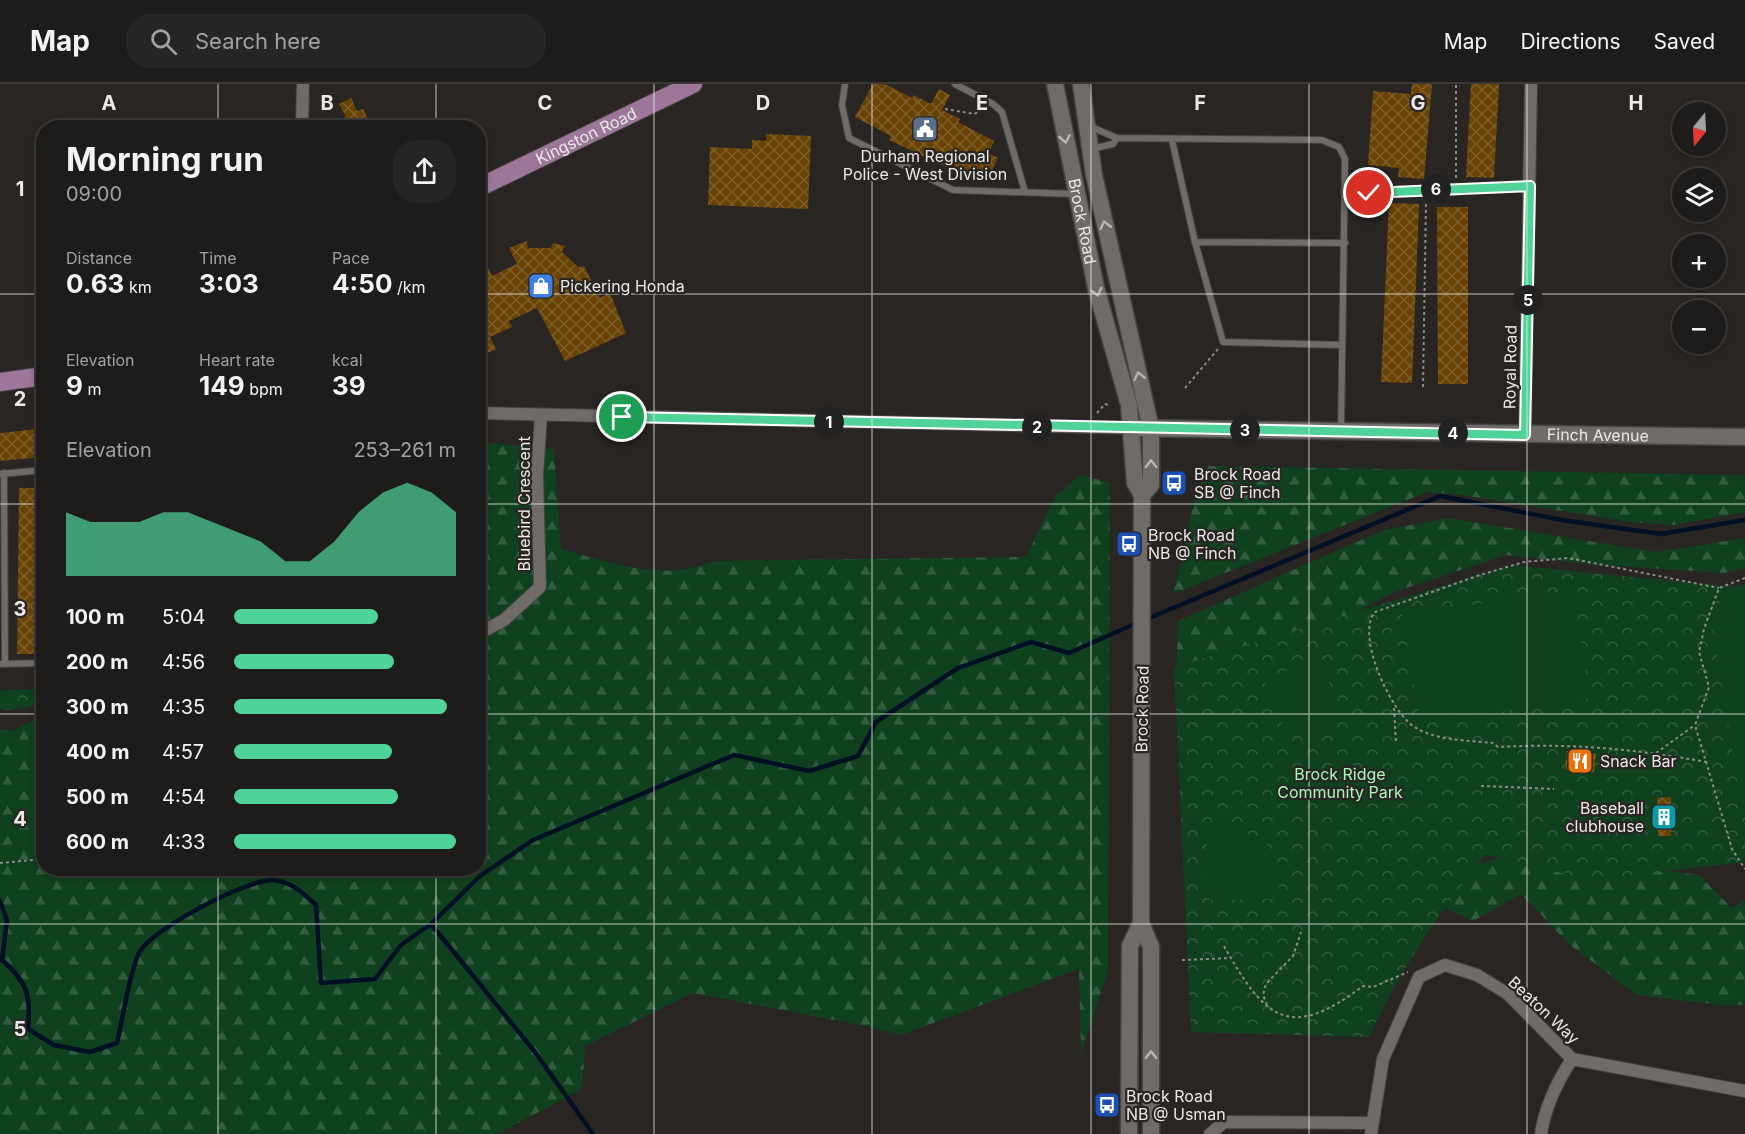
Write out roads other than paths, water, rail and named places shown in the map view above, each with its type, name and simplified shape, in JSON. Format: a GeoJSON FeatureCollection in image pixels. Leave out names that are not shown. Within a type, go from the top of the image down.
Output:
{"type":"FeatureCollection","features":[{"type":"Feature","properties":{"kind":"main road","name":"Kingston Road"},"geometry":{"type":"LineString","coordinates":[[486,184],[693,84]]}},
{"type":"Feature","properties":{"kind":"main road","name":"Brock Road"},"geometry":{"type":"LineString","coordinates":[[1055,84],[1075,194],[1096,288],[1129,405],[1133,428],[1135,483],[1142,495],[1141,923],[1151,947],[1151,1134]]}},
{"type":"Feature","properties":{"kind":"main road","name":"Brock Road"},"geometry":{"type":"LineString","coordinates":[[1081,84],[1090,149],[1151,429],[1151,485],[1142,495]]}},
{"type":"Feature","properties":{"kind":"main road"},"geometry":{"type":"LineString","coordinates":[[0,382],[36,377]]}},
{"type":"Feature","properties":{"kind":"main road","name":"Finch Avenue"},"geometry":{"type":"LineString","coordinates":[[1133,428],[1745,437]]}},
{"type":"Feature","properties":{"kind":"main road","name":"Brock Road"},"geometry":{"type":"LineString","coordinates":[[1129,1134],[1130,946],[1141,923]]}},
{"type":"Feature","properties":{"kind":"street"},"geometry":{"type":"LineString","coordinates":[[302,120],[303,84]]}},
{"type":"Feature","properties":{"kind":"street","name":"Royal Road"},"geometry":{"type":"LineString","coordinates":[[1525,435],[1531,84]]}},
{"type":"Feature","properties":{"kind":"street","name":"Finch Avenue"},"geometry":{"type":"LineString","coordinates":[[486,414],[1133,428]]}},
{"type":"Feature","properties":{"kind":"street","name":"Bluebird Crescent"},"geometry":{"type":"LineString","coordinates":[[486,630],[504,620],[540,587],[537,476],[541,415]]}},
{"type":"Feature","properties":{"kind":"street","name":"Beaton Way"},"geometry":{"type":"LineString","coordinates":[[1371,1129],[1383,1059],[1419,977],[1445,965],[1477,975],[1508,994],[1572,1059],[1745,1091]]}},
{"type":"Feature","properties":{"kind":"street"},"geometry":{"type":"LineString","coordinates":[[1541,1134],[1544,1116],[1561,1077],[1572,1059]]}},
{"type":"Feature","properties":{"kind":"street"},"geometry":{"type":"LineString","coordinates":[[1210,1134],[1224,1122],[1371,1129]]}},
{"type":"Feature","properties":{"kind":"lane"},"geometry":{"type":"LineString","coordinates":[[845,84],[842,105],[849,138],[953,190],[1075,194]]}},
{"type":"Feature","properties":{"kind":"lane"},"geometry":{"type":"LineString","coordinates":[[955,84],[993,104],[1002,112],[1025,192]]}},
{"type":"Feature","properties":{"kind":"lane"},"geometry":{"type":"LineString","coordinates":[[1085,124],[1117,138],[1322,140],[1339,147],[1346,159],[1341,431]]}},
{"type":"Feature","properties":{"kind":"lane"},"geometry":{"type":"LineString","coordinates":[[1090,149],[1113,144],[1117,138]]}},
{"type":"Feature","properties":{"kind":"lane"},"geometry":{"type":"LineString","coordinates":[[1172,140],[1195,242],[1223,342],[1342,345]]}},
{"type":"Feature","properties":{"kind":"lane"},"geometry":{"type":"LineString","coordinates":[[1369,193],[1456,187],[1473,189],[1530,186]]}},
{"type":"Feature","properties":{"kind":"lane"},"geometry":{"type":"LineString","coordinates":[[1195,242],[1345,243]]}},
{"type":"Feature","properties":{"kind":"lane"},"geometry":{"type":"LineString","coordinates":[[36,471],[2,473],[3,664],[36,663]]}},
{"type":"Feature","properties":{"kind":"waterway"},"geometry":{"type":"LineString","coordinates":[[1147,619],[1440,496],[1562,520],[1661,534],[1745,520]]}},
{"type":"Feature","properties":{"kind":"waterway"},"geometry":{"type":"LineString","coordinates":[[486,872],[533,840],[734,755],[809,771],[858,756],[876,722],[958,668],[1031,642],[1069,653],[1139,622]]}},
{"type":"Feature","properties":{"kind":"waterway"},"geometry":{"type":"LineString","coordinates":[[0,901],[7,920],[2,960],[11,968],[26,990],[29,1007],[28,1029],[54,1045],[90,1052],[117,1043],[132,972],[139,953],[147,943],[179,920],[222,897],[260,882],[273,880],[286,883],[316,905],[321,983],[375,979],[401,945],[431,924],[480,876]]}},
{"type":"Feature","properties":{"kind":"waterway"},"geometry":{"type":"LineString","coordinates":[[431,924],[535,1052],[593,1134]]}},
{"type":"Feature","properties":{"kind":"place","name":"Durham Regional Police - West Division"},"geometry":{"type":"Point","coordinates":[925,129]}},
{"type":"Feature","properties":{"kind":"place","name":"Pickering Honda"},"geometry":{"type":"Point","coordinates":[541,286]}},
{"type":"Feature","properties":{"kind":"place","name":"Brock Road SB @ Finch"},"geometry":{"type":"Point","coordinates":[1174,483]}},
{"type":"Feature","properties":{"kind":"place","name":"Brock Road NB @ Finch"},"geometry":{"type":"Point","coordinates":[1129,544]}},
{"type":"Feature","properties":{"kind":"place","name":"Snack Bar"},"geometry":{"type":"Point","coordinates":[1580,761]}},
{"type":"Feature","properties":{"kind":"place","name":"Baseball clubhouse"},"geometry":{"type":"Point","coordinates":[1664,817]}},
{"type":"Feature","properties":{"kind":"place","name":"Brock Road NB @ Usman"},"geometry":{"type":"Point","coordinates":[1107,1105]}},
{"type":"Feature","properties":{"kind":"park label","name":"Brock Ridge Community Park"},"geometry":{"type":"Point","coordinates":[1340,783]}}]}
